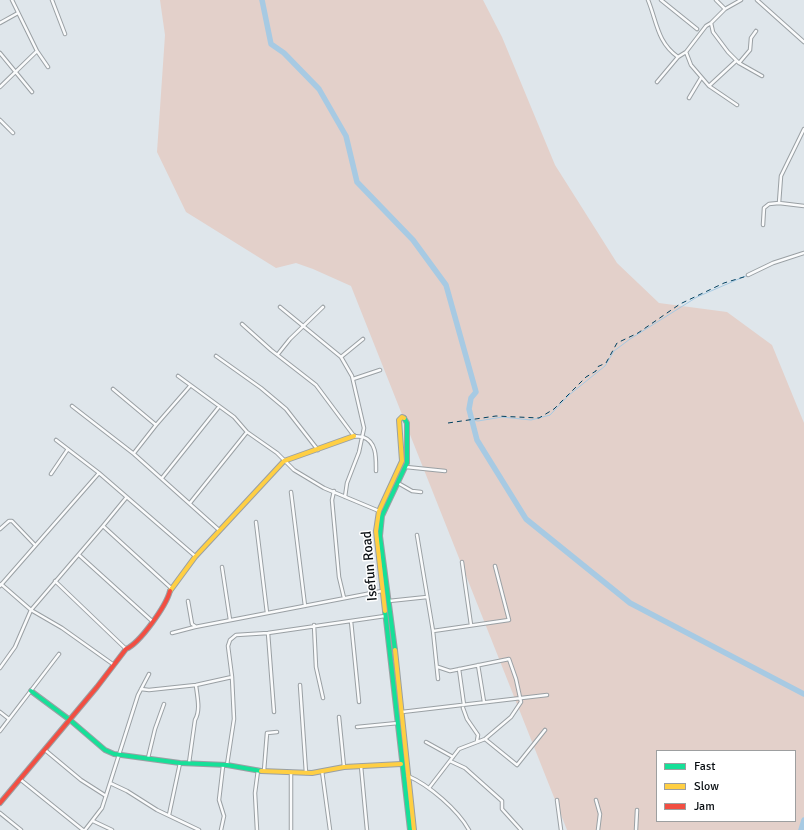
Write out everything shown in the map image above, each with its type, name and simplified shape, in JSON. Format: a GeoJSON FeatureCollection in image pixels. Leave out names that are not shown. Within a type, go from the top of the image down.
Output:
{"type":"FeatureCollection","features":[{"type":"Feature","properties":{"kind":"street"},"geometry":{"type":"LineString","coordinates":[[12,0],[37,50],[48,67]]}},
{"type":"Feature","properties":{"kind":"street"},"geometry":{"type":"LineString","coordinates":[[52,0],[65,34]]}},
{"type":"Feature","properties":{"kind":"street"},"geometry":{"type":"LineString","coordinates":[[648,0],[659,34],[668,50],[678,57]]}},
{"type":"Feature","properties":{"kind":"street"},"geometry":{"type":"LineString","coordinates":[[662,0],[697,29]]}},
{"type":"Feature","properties":{"kind":"street"},"geometry":{"type":"LineString","coordinates":[[716,0],[725,9]]}},
{"type":"Feature","properties":{"kind":"street"},"geometry":{"type":"LineString","coordinates":[[657,82],[678,57],[686,52],[706,26],[711,24],[725,9],[741,0]]}},
{"type":"Feature","properties":{"kind":"street"},"geometry":{"type":"LineString","coordinates":[[757,0],[804,42]]}},
{"type":"Feature","properties":{"kind":"street"},"geometry":{"type":"LineString","coordinates":[[0,23],[18,14]]}},
{"type":"Feature","properties":{"kind":"street"},"geometry":{"type":"LineString","coordinates":[[711,24],[713,32],[737,62],[762,76]]}},
{"type":"Feature","properties":{"kind":"street"},"geometry":{"type":"LineString","coordinates":[[709,86],[750,50],[751,38],[756,31]]}},
{"type":"Feature","properties":{"kind":"street"},"geometry":{"type":"LineString","coordinates":[[0,87],[37,50]]}},
{"type":"Feature","properties":{"kind":"street"},"geometry":{"type":"LineString","coordinates":[[686,52],[691,65],[701,78],[709,86],[737,105]]}},
{"type":"Feature","properties":{"kind":"street"},"geometry":{"type":"LineString","coordinates":[[0,53],[14,72],[32,92]]}},
{"type":"Feature","properties":{"kind":"street"},"geometry":{"type":"LineString","coordinates":[[689,98],[701,78]]}},
{"type":"Feature","properties":{"kind":"street"},"geometry":{"type":"LineString","coordinates":[[0,120],[13,133]]}},
{"type":"Feature","properties":{"kind":"street"},"geometry":{"type":"LineString","coordinates":[[779,203],[781,176],[804,129]]}},
{"type":"Feature","properties":{"kind":"street"},"geometry":{"type":"LineString","coordinates":[[763,225],[764,208],[769,204],[779,203],[804,206]]}},
{"type":"Feature","properties":{"kind":"street"},"geometry":{"type":"LineString","coordinates":[[748,275],[773,263],[804,253]]}},
{"type":"Feature","properties":{"kind":"street"},"geometry":{"type":"LineString","coordinates":[[280,307],[341,357],[348,367],[364,428],[361,436],[359,452],[348,483],[346,497]]}},
{"type":"Feature","properties":{"kind":"street"},"geometry":{"type":"LineString","coordinates":[[278,354],[290,339],[323,307]]}},
{"type":"Feature","properties":{"kind":"street"},"geometry":{"type":"LineString","coordinates":[[242,324],[271,350],[316,384],[354,436]]}},
{"type":"Feature","properties":{"kind":"street"},"geometry":{"type":"LineString","coordinates":[[341,357],[363,339]]}},
{"type":"Feature","properties":{"kind":"street"},"geometry":{"type":"LineString","coordinates":[[216,356],[261,388],[286,409],[318,450]]}},
{"type":"Feature","properties":{"kind":"street"},"geometry":{"type":"LineString","coordinates":[[352,379],[380,370]]}},
{"type":"Feature","properties":{"kind":"street"},"geometry":{"type":"LineString","coordinates":[[178,376],[218,408],[234,417],[247,432],[277,453],[294,470],[324,488],[379,511]]}},
{"type":"Feature","properties":{"kind":"street"},"geometry":{"type":"LineString","coordinates":[[134,454],[156,425],[190,386]]}},
{"type":"Feature","properties":{"kind":"street"},"geometry":{"type":"LineString","coordinates":[[113,389],[156,425]]}},
{"type":"Feature","properties":{"kind":"street"},"geometry":{"type":"LineString","coordinates":[[72,406],[134,454],[219,530]]}},
{"type":"Feature","properties":{"kind":"street"},"geometry":{"type":"LineString","coordinates":[[162,478],[218,408]]}},
{"type":"Feature","properties":{"kind":"street","name":"Isefun Road"},"geometry":{"type":"LineString","coordinates":[[410,830],[401,764],[398,723],[382,591],[381,560],[380,536],[382,516],[406,467],[408,457],[407,422],[406,419],[402,417],[399,420],[402,461],[379,511],[376,531],[381,560],[389,601],[414,830]]}},
{"type":"Feature","properties":{"kind":"street"},"geometry":{"type":"LineString","coordinates":[[190,503],[247,432]]}},
{"type":"Feature","properties":{"kind":"street"},"geometry":{"type":"LineString","coordinates":[[0,803],[21,780],[126,649],[133,646],[152,622],[169,595],[171,588],[195,557],[284,461],[354,436],[361,436],[371,442],[374,446],[376,471]]}},
{"type":"Feature","properties":{"kind":"street"},"geometry":{"type":"LineString","coordinates":[[56,440],[99,473],[195,557]]}},
{"type":"Feature","properties":{"kind":"street"},"geometry":{"type":"LineString","coordinates":[[51,474],[68,449]]}},
{"type":"Feature","properties":{"kind":"street"},"geometry":{"type":"LineString","coordinates":[[406,467],[445,471]]}},
{"type":"Feature","properties":{"kind":"street"},"geometry":{"type":"LineString","coordinates":[[99,473],[0,585],[31,610],[62,628],[114,665]]}},
{"type":"Feature","properties":{"kind":"street"},"geometry":{"type":"LineString","coordinates":[[398,483],[412,491],[421,492]]}},
{"type":"Feature","properties":{"kind":"street"},"geometry":{"type":"LineString","coordinates":[[334,491],[332,500],[339,577],[344,598]]}},
{"type":"Feature","properties":{"kind":"street"},"geometry":{"type":"LineString","coordinates":[[291,492],[305,606]]}},
{"type":"Feature","properties":{"kind":"street"},"geometry":{"type":"LineString","coordinates":[[0,668],[15,647],[31,610],[126,498]]}},
{"type":"Feature","properties":{"kind":"street"},"geometry":{"type":"LineString","coordinates":[[0,529],[9,521],[12,521],[35,545]]}},
{"type":"Feature","properties":{"kind":"street"},"geometry":{"type":"LineString","coordinates":[[256,522],[267,613]]}},
{"type":"Feature","properties":{"kind":"street"},"geometry":{"type":"LineString","coordinates":[[103,526],[171,588]]}},
{"type":"Feature","properties":{"kind":"street"},"geometry":{"type":"LineString","coordinates":[[417,535],[433,631],[438,679]]}},
{"type":"Feature","properties":{"kind":"street"},"geometry":{"type":"LineString","coordinates":[[79,555],[152,622]]}},
{"type":"Feature","properties":{"kind":"street"},"geometry":{"type":"LineString","coordinates":[[462,562],[471,625]]}},
{"type":"Feature","properties":{"kind":"street"},"geometry":{"type":"LineString","coordinates":[[433,631],[509,620],[495,566]]}},
{"type":"Feature","properties":{"kind":"street"},"geometry":{"type":"LineString","coordinates":[[222,567],[230,620]]}},
{"type":"Feature","properties":{"kind":"street"},"geometry":{"type":"LineString","coordinates":[[55,581],[126,649]]}},
{"type":"Feature","properties":{"kind":"street"},"geometry":{"type":"LineString","coordinates":[[172,633],[230,620],[382,591]]}},
{"type":"Feature","properties":{"kind":"street"},"geometry":{"type":"LineString","coordinates":[[389,601],[427,597]]}},
{"type":"Feature","properties":{"kind":"street"},"geometry":{"type":"LineString","coordinates":[[188,601],[192,624],[195,627]]}},
{"type":"Feature","properties":{"kind":"street"},"geometry":{"type":"LineString","coordinates":[[221,830],[224,816],[219,800],[234,719],[232,677],[228,646],[230,640],[236,636],[268,633],[386,616]]}},
{"type":"Feature","properties":{"kind":"street"},"geometry":{"type":"LineString","coordinates":[[351,621],[359,702]]}},
{"type":"Feature","properties":{"kind":"street"},"geometry":{"type":"LineString","coordinates":[[314,626],[316,667],[323,698]]}},
{"type":"Feature","properties":{"kind":"street"},"geometry":{"type":"LineString","coordinates":[[268,633],[274,712]]}},
{"type":"Feature","properties":{"kind":"street"},"geometry":{"type":"LineString","coordinates":[[0,730],[59,654]]}},
{"type":"Feature","properties":{"kind":"street"},"geometry":{"type":"LineString","coordinates":[[430,788],[459,750],[477,741],[485,739],[512,717],[521,702],[511,661],[509,659],[459,669],[450,670],[438,668]]}},
{"type":"Feature","properties":{"kind":"street"},"geometry":{"type":"LineString","coordinates":[[478,665],[484,702]]}},
{"type":"Feature","properties":{"kind":"street"},"geometry":{"type":"LineString","coordinates":[[459,669],[464,707],[467,719],[478,735],[477,741]]}},
{"type":"Feature","properties":{"kind":"street"},"geometry":{"type":"LineString","coordinates":[[21,780],[84,830],[93,821],[102,808],[138,695],[149,674]]}},
{"type":"Feature","properties":{"kind":"street"},"geometry":{"type":"LineString","coordinates":[[141,689],[149,690],[196,685],[232,677]]}},
{"type":"Feature","properties":{"kind":"street"},"geometry":{"type":"LineString","coordinates":[[188,764],[194,720],[198,715],[196,685]]}},
{"type":"Feature","properties":{"kind":"street"},"geometry":{"type":"LineString","coordinates":[[300,685],[306,773]]}},
{"type":"Feature","properties":{"kind":"street"},"geometry":{"type":"LineString","coordinates":[[31,691],[70,720],[105,750],[119,755],[188,764],[225,765],[264,771],[306,773],[344,767],[401,764]]}},
{"type":"Feature","properties":{"kind":"street"},"geometry":{"type":"LineString","coordinates":[[402,712],[464,707],[484,702],[547,695]]}},
{"type":"Feature","properties":{"kind":"street"},"geometry":{"type":"LineString","coordinates":[[148,758],[155,729],[164,704]]}},
{"type":"Feature","properties":{"kind":"street"},"geometry":{"type":"LineString","coordinates":[[0,712],[9,719]]}},
{"type":"Feature","properties":{"kind":"street"},"geometry":{"type":"LineString","coordinates":[[339,717],[344,767]]}},
{"type":"Feature","properties":{"kind":"street"},"geometry":{"type":"LineString","coordinates":[[357,727],[398,723]]}},
{"type":"Feature","properties":{"kind":"street"},"geometry":{"type":"LineString","coordinates":[[485,739],[517,766],[545,730]]}},
{"type":"Feature","properties":{"kind":"street"},"geometry":{"type":"LineString","coordinates":[[264,771],[267,733],[277,732]]}},
{"type":"Feature","properties":{"kind":"street"},"geometry":{"type":"LineString","coordinates":[[426,742],[453,757]]}},
{"type":"Feature","properties":{"kind":"street"},"geometry":{"type":"LineString","coordinates":[[45,750],[81,780],[106,796]]}},
{"type":"Feature","properties":{"kind":"street"},"geometry":{"type":"LineString","coordinates":[[450,761],[465,768],[502,801],[502,809],[520,830]]}},
{"type":"Feature","properties":{"kind":"street"},"geometry":{"type":"LineString","coordinates":[[169,815],[180,763]]}},
{"type":"Feature","properties":{"kind":"street"},"geometry":{"type":"LineString","coordinates":[[362,766],[367,830]]}},
{"type":"Feature","properties":{"kind":"street"},"geometry":{"type":"LineString","coordinates":[[257,830],[255,792],[258,770]]}},
{"type":"Feature","properties":{"kind":"street"},"geometry":{"type":"LineString","coordinates":[[322,771],[330,830]]}},
{"type":"Feature","properties":{"kind":"street"},"geometry":{"type":"LineString","coordinates":[[291,772],[292,830]]}},
{"type":"Feature","properties":{"kind":"street"},"geometry":{"type":"LineString","coordinates":[[408,776],[430,788],[458,815],[469,830]]}},
{"type":"Feature","properties":{"kind":"street"},"geometry":{"type":"LineString","coordinates":[[110,783],[199,830]]}},
{"type":"Feature","properties":{"kind":"street"},"geometry":{"type":"LineString","coordinates":[[557,800],[561,830]]}},
{"type":"Feature","properties":{"kind":"street"},"geometry":{"type":"LineString","coordinates":[[596,800],[600,814],[598,830]]}},
{"type":"Feature","properties":{"kind":"street"},"geometry":{"type":"LineString","coordinates":[[636,810],[636,830]]}},
{"type":"Feature","properties":{"kind":"street"},"geometry":{"type":"LineString","coordinates":[[0,813],[21,830]]}},
{"type":"Feature","properties":{"kind":"street"},"geometry":{"type":"LineString","coordinates":[[93,821],[112,830]]}},
{"type":"Feature","properties":{"kind":"shaded area"},"geometry":{"type":"Polygon","coordinates":[[[160,0],[483,0],[502,37],[555,165],[617,263],[659,303],[727,312],[772,345],[804,423],[804,830],[567,830],[351,286],[296,263],[276,268],[186,212],[157,152],[165,35],[160,0]]]}},
{"type":"Feature","properties":{"kind":"waterway"},"geometry":{"type":"LineString","coordinates":[[262,0],[271,44],[284,53],[319,89],[346,136],[357,182],[413,240],[446,285],[476,392],[471,398],[469,409],[477,440],[526,519],[630,603],[804,694]]}},
{"type":"Feature","properties":{"kind":"waterway"},"geometry":{"type":"LineString","coordinates":[[472,420],[478,421],[502,417],[531,420],[550,415],[569,395],[605,366],[614,351],[630,339],[697,297],[748,275]]}},
{"type":"Feature","properties":{"kind":"waterway"},"geometry":{"type":"LineString","coordinates":[[801,830],[804,820]]}},
{"type":"Feature","properties":{"kind":"ferry route"},"geometry":{"type":"LineString","coordinates":[[448,423],[496,416],[539,418],[554,409],[586,377],[596,371],[597,367],[606,363],[617,343],[638,333],[680,304],[724,283],[747,276]]}},
{"type":"Feature","properties":{"kind":"traffic: fast"},"geometry":{"type":"LineString","coordinates":[[395,650],[380,536],[382,516],[407,463],[407,423],[404,418]]}},
{"type":"Feature","properties":{"kind":"traffic: fast"},"geometry":{"type":"LineString","coordinates":[[385,611],[410,830]]}},
{"type":"Feature","properties":{"kind":"traffic: fast"},"geometry":{"type":"LineString","coordinates":[[31,691],[70,720],[105,750],[114,754],[180,763],[227,765],[261,771]]}},
{"type":"Feature","properties":{"kind":"traffic: slow"},"geometry":{"type":"LineString","coordinates":[[385,611],[376,531],[379,511],[402,461],[399,420],[402,417],[404,418]]}},
{"type":"Feature","properties":{"kind":"traffic: slow"},"geometry":{"type":"LineString","coordinates":[[170,591],[195,557],[284,461],[354,436]]}},
{"type":"Feature","properties":{"kind":"traffic: slow"},"geometry":{"type":"LineString","coordinates":[[395,650],[414,830]]}},
{"type":"Feature","properties":{"kind":"traffic: slow"},"geometry":{"type":"LineString","coordinates":[[261,771],[312,773],[344,767],[401,764]]}},
{"type":"Feature","properties":{"kind":"traffic: jam"},"geometry":{"type":"LineString","coordinates":[[0,803],[97,687],[126,649],[138,640],[145,632],[168,598],[170,591]]}}]}
